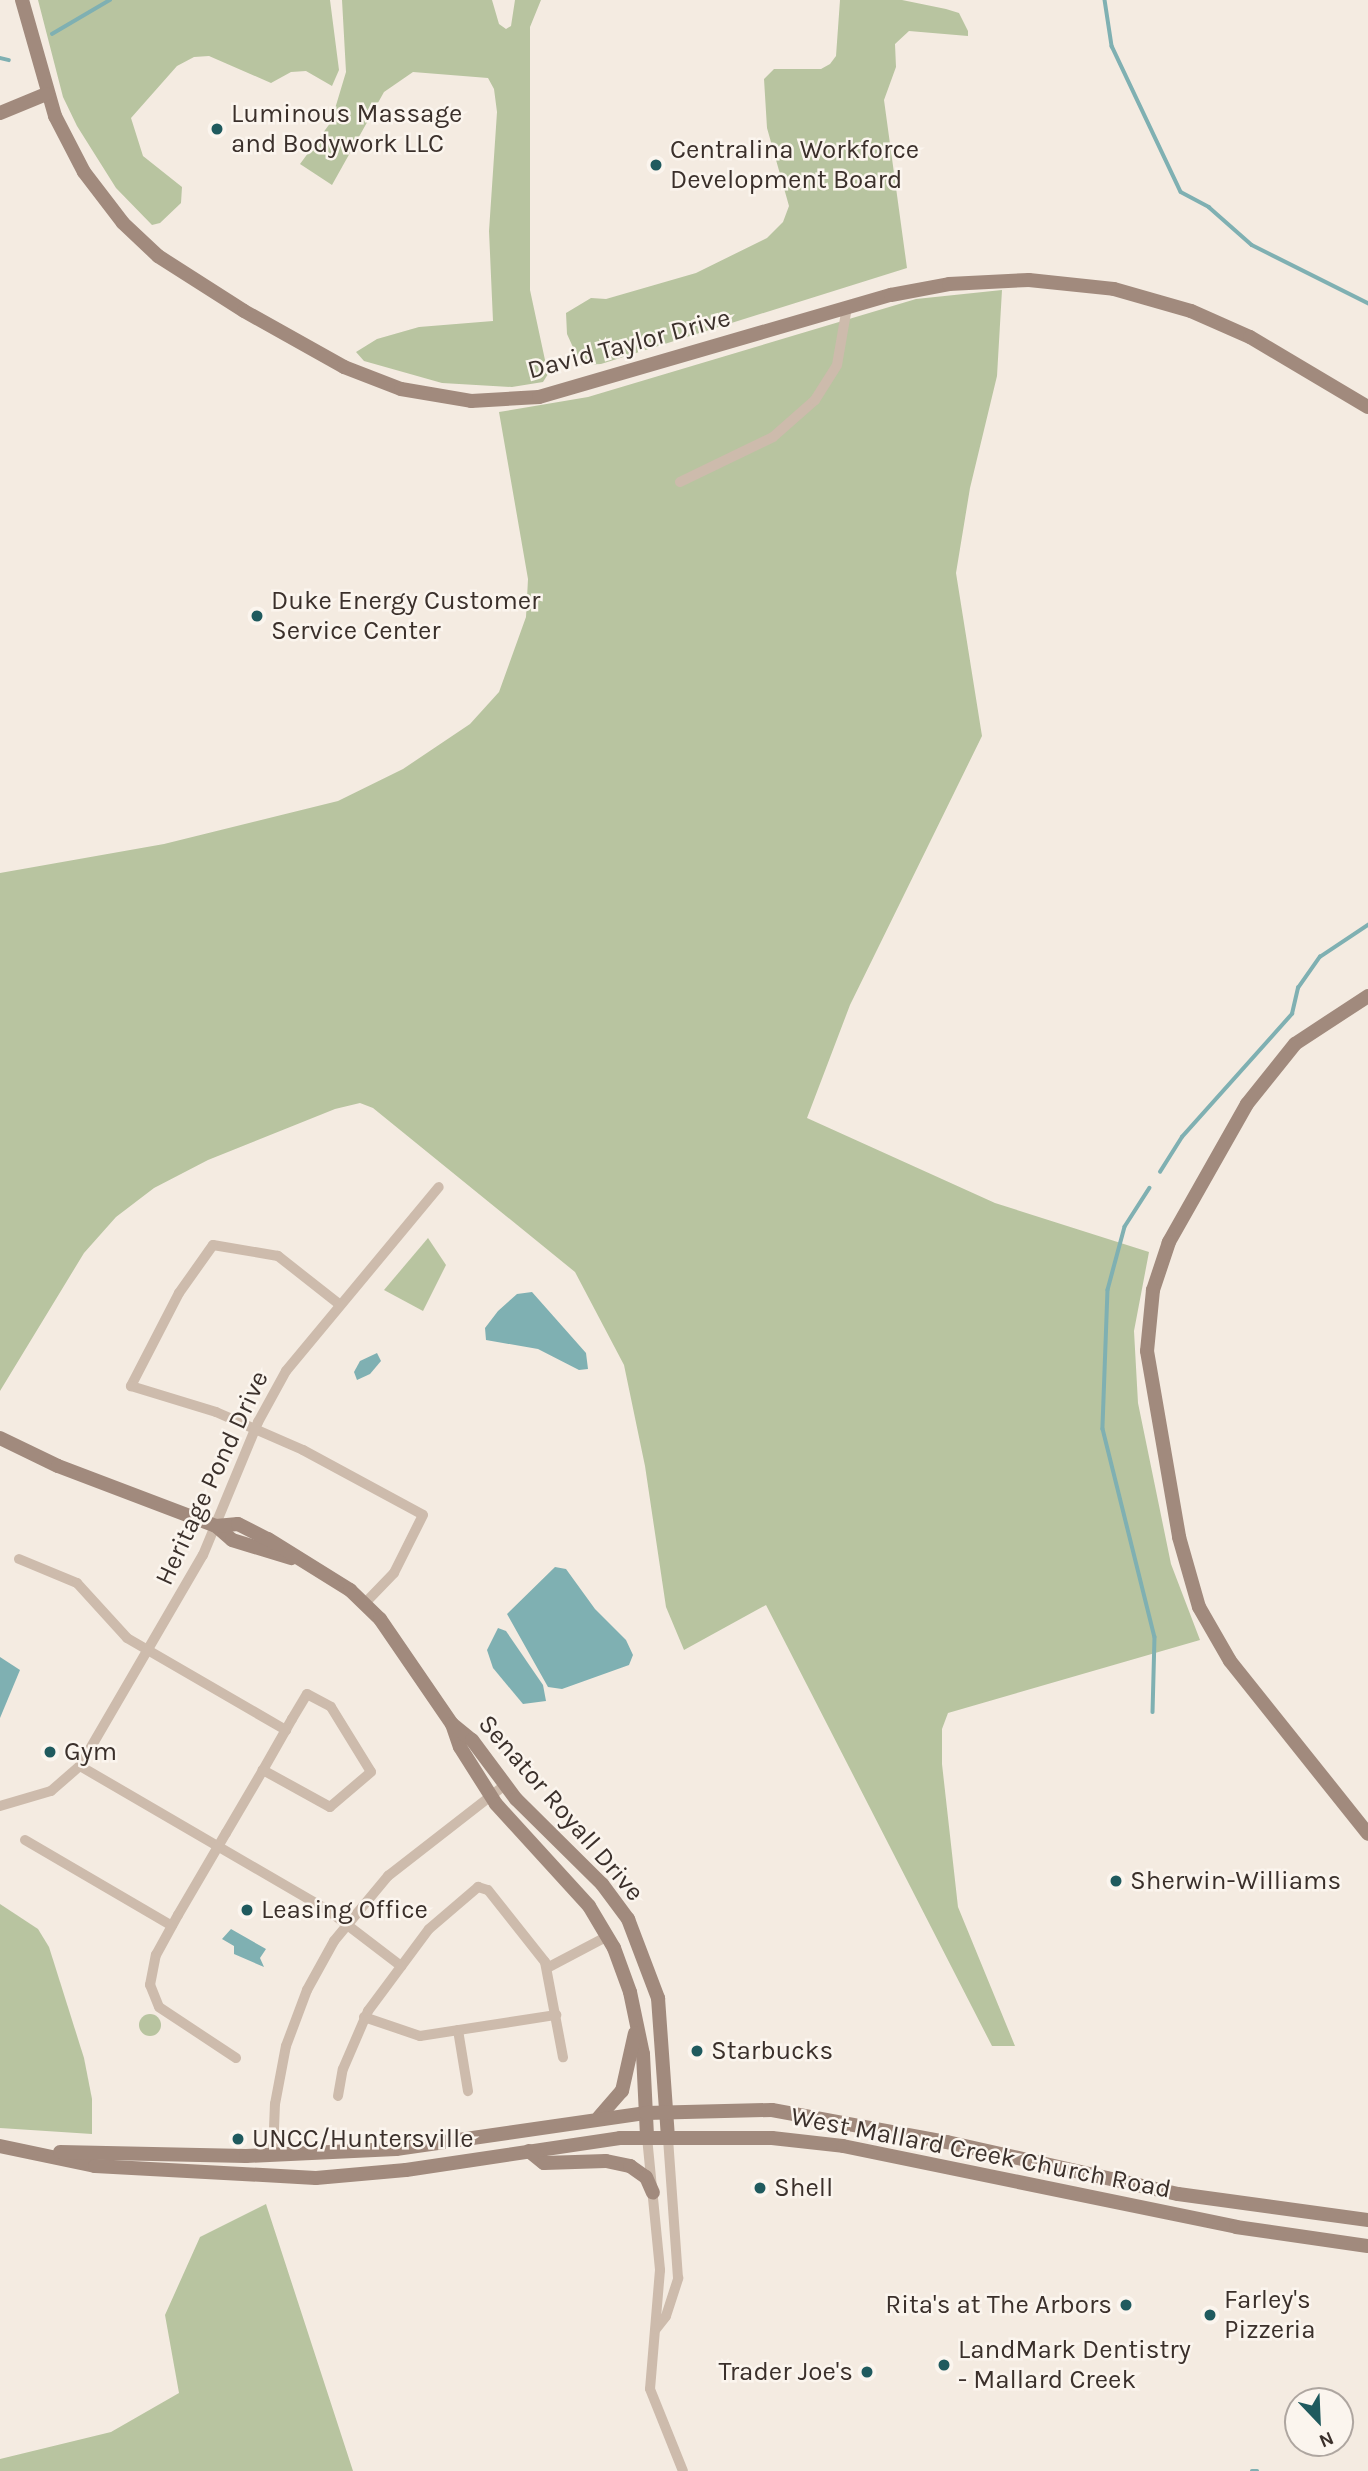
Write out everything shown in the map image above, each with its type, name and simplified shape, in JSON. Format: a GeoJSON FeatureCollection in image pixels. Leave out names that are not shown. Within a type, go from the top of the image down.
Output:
{"type":"FeatureCollection","features":[{"type":"Feature","properties":{"kind":"street","name":"David Taylor Drive"},"geometry":{"type":"LineString","coordinates":[[22,0],[46,94],[84,173],[146,246],[219,296],[312,349],[359,374],[401,389],[471,401],[552,395],[919,288],[989,280],[1050,281],[1114,289],[1216,321],[1368,407]]}},
{"type":"Feature","properties":{"kind":"street"},"geometry":{"type":"LineString","coordinates":[[0,113],[46,94]]}},
{"type":"Feature","properties":{"kind":"street"},"geometry":{"type":"LineString","coordinates":[[680,482],[773,437],[801,415],[837,365],[847,307]]}},
{"type":"Feature","properties":{"kind":"street"},"geometry":{"type":"LineString","coordinates":[[1368,996],[1295,1044],[1247,1104],[1165,1251],[1153,1290],[1147,1351],[1177,1525],[1199,1607],[1230,1661],[1368,1834]]}},
{"type":"Feature","properties":{"kind":"street","name":"Heritage Pond Drive"},"geometry":{"type":"LineString","coordinates":[[0,1807],[51,1791],[80,1766],[149,1651],[216,1526],[256,1429],[286,1371],[439,1187]]}},
{"type":"Feature","properties":{"kind":"street"},"geometry":{"type":"LineString","coordinates":[[340,1304],[286,1260],[271,1254],[213,1245],[192,1274],[131,1386],[256,1429],[423,1515],[394,1573],[365,1603]]}},
{"type":"Feature","properties":{"kind":"street"},"geometry":{"type":"LineString","coordinates":[[0,1438],[41,1459],[216,1526],[232,1540],[300,1560],[365,1603],[389,1629],[452,1724]]}},
{"type":"Feature","properties":{"kind":"street"},"geometry":{"type":"LineString","coordinates":[[19,1559],[77,1583],[118,1631],[286,1730]]}},
{"type":"Feature","properties":{"kind":"street"},"geometry":{"type":"LineString","coordinates":[[236,2057],[173,2020],[155,2001],[150,1970],[172,1926],[307,1694],[320,1699],[335,1712],[371,1769],[370,1775],[330,1807],[263,1770]]}},
{"type":"Feature","properties":{"kind":"street","name":"Senator Royall Drive"},"geometry":{"type":"LineString","coordinates":[[452,1724],[472,1740],[505,1785],[602,1884],[628,1919],[658,1998],[678,2278],[666,2316],[655,2330]]}},
{"type":"Feature","properties":{"kind":"street","name":"Senator Royall Drive"},"geometry":{"type":"LineString","coordinates":[[452,1724],[460,1747],[490,1795],[589,1906],[608,1936],[630,1992],[636,2031],[643,2054],[646,2137],[660,2270],[650,2389],[683,2471]]}},
{"type":"Feature","properties":{"kind":"street"},"geometry":{"type":"LineString","coordinates":[[80,1766],[345,1924],[401,1966]]}},
{"type":"Feature","properties":{"kind":"street"},"geometry":{"type":"LineString","coordinates":[[273,2155],[277,2087],[292,2027],[315,1974],[345,1924],[399,1866],[505,1785]]}},
{"type":"Feature","properties":{"kind":"street"},"geometry":{"type":"LineString","coordinates":[[25,1840],[172,1926]]}},
{"type":"Feature","properties":{"kind":"street"},"geometry":{"type":"LineString","coordinates":[[338,2096],[343,2069],[364,2017],[429,1929],[482,1886],[548,1968],[563,2057]]}},
{"type":"Feature","properties":{"kind":"street"},"geometry":{"type":"LineString","coordinates":[[548,1968],[608,1936]]}},
{"type":"Feature","properties":{"kind":"street"},"geometry":{"type":"LineString","coordinates":[[364,2017],[413,2036],[556,2015]]}},
{"type":"Feature","properties":{"kind":"street"},"geometry":{"type":"LineString","coordinates":[[458,2030],[468,2091]]}},
{"type":"Feature","properties":{"kind":"street"},"geometry":{"type":"LineString","coordinates":[[598,2118],[622,2091],[636,2031]]}},
{"type":"Feature","properties":{"kind":"street","name":"West Mallard Creek Church Road"},"geometry":{"type":"LineString","coordinates":[[42,2152],[273,2155],[396,2149],[598,2118],[747,2109],[804,2114],[1178,2194],[1368,2220]]}},
{"type":"Feature","properties":{"kind":"street","name":"West Mallard Creek Church Road"},"geometry":{"type":"LineString","coordinates":[[0,2146],[42,2152],[95,2166],[316,2178],[646,2137],[772,2138],[843,2146],[1236,2227],[1368,2246]]}},
{"type":"Feature","properties":{"kind":"street"},"geometry":{"type":"LineString","coordinates":[[529,2151],[544,2163],[606,2161],[635,2168],[653,2193]]}},
{"type":"Feature","properties":{"kind":"green space"},"geometry":{"type":"Polygon","coordinates":[[[38,0],[330,0],[339,70],[332,86],[306,71],[291,72],[271,83],[209,56],[194,57],[177,66],[131,118],[143,156],[182,187],[181,203],[160,223],[152,225],[116,188],[77,126],[63,97],[38,0]]]}},
{"type":"Feature","properties":{"kind":"green space"},"geometry":{"type":"Polygon","coordinates":[[[342,0],[492,0],[499,24],[506,29],[511,26],[515,0],[541,0],[530,27],[530,290],[548,374],[543,382],[512,387],[442,383],[364,361],[356,352],[377,339],[419,327],[493,321],[489,231],[497,112],[494,89],[488,78],[413,72],[384,92],[332,185],[300,164],[331,122],[346,72],[342,0]]]}},
{"type":"Feature","properties":{"kind":"green space"},"geometry":{"type":"Polygon","coordinates":[[[840,0],[902,0],[946,9],[959,13],[968,31],[968,36],[909,31],[895,44],[896,67],[884,100],[907,268],[601,364],[581,365],[567,334],[566,313],[591,298],[606,299],[696,273],[767,238],[783,222],[789,206],[767,128],[764,79],[774,69],[821,69],[830,64],[836,56],[840,0]]]}},
{"type":"Feature","properties":{"kind":"green space"},"geometry":{"type":"Polygon","coordinates":[[[1002,290],[997,376],[970,488],[956,573],[982,736],[850,1005],[807,1118],[995,1203],[1149,1252],[1134,1331],[1138,1403],[1171,1564],[1200,1640],[948,1713],[942,1729],[942,1764],[958,1907],[1015,2046],[992,2046],[766,1605],[684,1650],[666,1607],[645,1466],[624,1365],[575,1272],[373,1108],[360,1103],[335,1109],[208,1160],[154,1188],[116,1217],[84,1253],[0,1391],[0,873],[164,844],[338,801],[403,769],[470,724],[499,692],[526,617],[528,579],[499,412],[588,397],[916,299],[1002,290]]]}},
{"type":"Feature","properties":{"kind":"green space"},"geometry":{"type":"Polygon","coordinates":[[[428,1238],[446,1265],[423,1311],[384,1290],[428,1238]]]}},
{"type":"Feature","properties":{"kind":"green space"},"geometry":{"type":"Polygon","coordinates":[[[0,1904],[38,1929],[49,1947],[84,2058],[92,2099],[92,2134],[0,2128],[0,1904]]]}},
{"type":"Feature","properties":{"kind":"green space"},"geometry":{"type":"Polygon","coordinates":[[[150,2014],[160,2021],[161,2025],[154,2035],[150,2036],[140,2029],[139,2025],[146,2015],[150,2014]]]}},
{"type":"Feature","properties":{"kind":"green space"},"geometry":{"type":"Polygon","coordinates":[[[266,2204],[353,2471],[0,2471],[0,2459],[111,2432],[179,2393],[165,2315],[200,2237],[266,2204]]]}},
{"type":"Feature","properties":{"kind":"water"},"geometry":{"type":"Polygon","coordinates":[[[532,1292],[586,1353],[588,1369],[579,1370],[538,1349],[486,1340],[485,1328],[498,1311],[517,1294],[532,1292]]]}},
{"type":"Feature","properties":{"kind":"water"},"geometry":{"type":"Polygon","coordinates":[[[377,1353],[381,1361],[370,1374],[357,1380],[354,1372],[360,1361],[377,1353]]]}},
{"type":"Feature","properties":{"kind":"water"},"geometry":{"type":"Polygon","coordinates":[[[555,1567],[566,1569],[595,1609],[626,1640],[633,1655],[629,1665],[562,1689],[548,1687],[507,1614],[555,1567]]]}},
{"type":"Feature","properties":{"kind":"water"},"geometry":{"type":"Polygon","coordinates":[[[498,1628],[506,1631],[543,1685],[546,1701],[523,1704],[493,1668],[487,1650],[498,1628]]]}},
{"type":"Feature","properties":{"kind":"water"},"geometry":{"type":"Polygon","coordinates":[[[0,1657],[20,1670],[0,1718],[0,1657]]]}},
{"type":"Feature","properties":{"kind":"water"},"geometry":{"type":"Polygon","coordinates":[[[231,1929],[266,1949],[260,1958],[264,1967],[234,1954],[234,1946],[222,1939],[231,1929]]]}},
{"type":"Feature","properties":{"kind":"waterway"},"geometry":{"type":"LineString","coordinates":[[52,34],[110,0]]}},
{"type":"Feature","properties":{"kind":"waterway"},"geometry":{"type":"LineString","coordinates":[[1105,0],[1112,46],[1181,192],[1209,207],[1252,245],[1368,303]]}},
{"type":"Feature","properties":{"kind":"waterway"},"geometry":{"type":"LineString","coordinates":[[0,58],[9,60]]}},
{"type":"Feature","properties":{"kind":"waterway"},"geometry":{"type":"LineString","coordinates":[[1160,1172],[1182,1137],[1292,1014],[1298,988],[1320,957],[1368,925]]}},
{"type":"Feature","properties":{"kind":"waterway"},"geometry":{"type":"LineString","coordinates":[[1150,1188],[1125,1227],[1108,1290],[1103,1429],[1155,1637],[1153,1712]]}},
{"type":"Feature","properties":{"kind":"waterway"},"geometry":{"type":"LineString","coordinates":[[1252,2471],[1257,2471]]}},
{"type":"Feature","properties":{"kind":"place","name":"Luminous Massage and Bodywork LLC"},"geometry":{"type":"Point","coordinates":[217,129]}},
{"type":"Feature","properties":{"kind":"place","name":"Centralina Workforce Development Board"},"geometry":{"type":"Point","coordinates":[656,165]}},
{"type":"Feature","properties":{"kind":"place","name":"Duke Energy Customer Service Center"},"geometry":{"type":"Point","coordinates":[257,616]}},
{"type":"Feature","properties":{"kind":"place","name":"Gym"},"geometry":{"type":"Point","coordinates":[50,1752]}},
{"type":"Feature","properties":{"kind":"place","name":"Sherwin-Williams"},"geometry":{"type":"Point","coordinates":[1116,1881]}},
{"type":"Feature","properties":{"kind":"place","name":"Leasing Office"},"geometry":{"type":"Point","coordinates":[247,1910]}},
{"type":"Feature","properties":{"kind":"place","name":"Starbucks"},"geometry":{"type":"Point","coordinates":[697,2051]}},
{"type":"Feature","properties":{"kind":"place","name":"UNCC/Huntersville"},"geometry":{"type":"Point","coordinates":[238,2139]}},
{"type":"Feature","properties":{"kind":"place","name":"Shell"},"geometry":{"type":"Point","coordinates":[760,2188]}},
{"type":"Feature","properties":{"kind":"place","name":"Rita's at The Arbors"},"geometry":{"type":"Point","coordinates":[1126,2305]}},
{"type":"Feature","properties":{"kind":"place","name":"Farley's Pizzeria"},"geometry":{"type":"Point","coordinates":[1210,2315]}},
{"type":"Feature","properties":{"kind":"place","name":"LandMark Dentistry - Mallard Creek"},"geometry":{"type":"Point","coordinates":[944,2365]}},
{"type":"Feature","properties":{"kind":"place","name":"Trader Joe's"},"geometry":{"type":"Point","coordinates":[867,2372]}}]}
